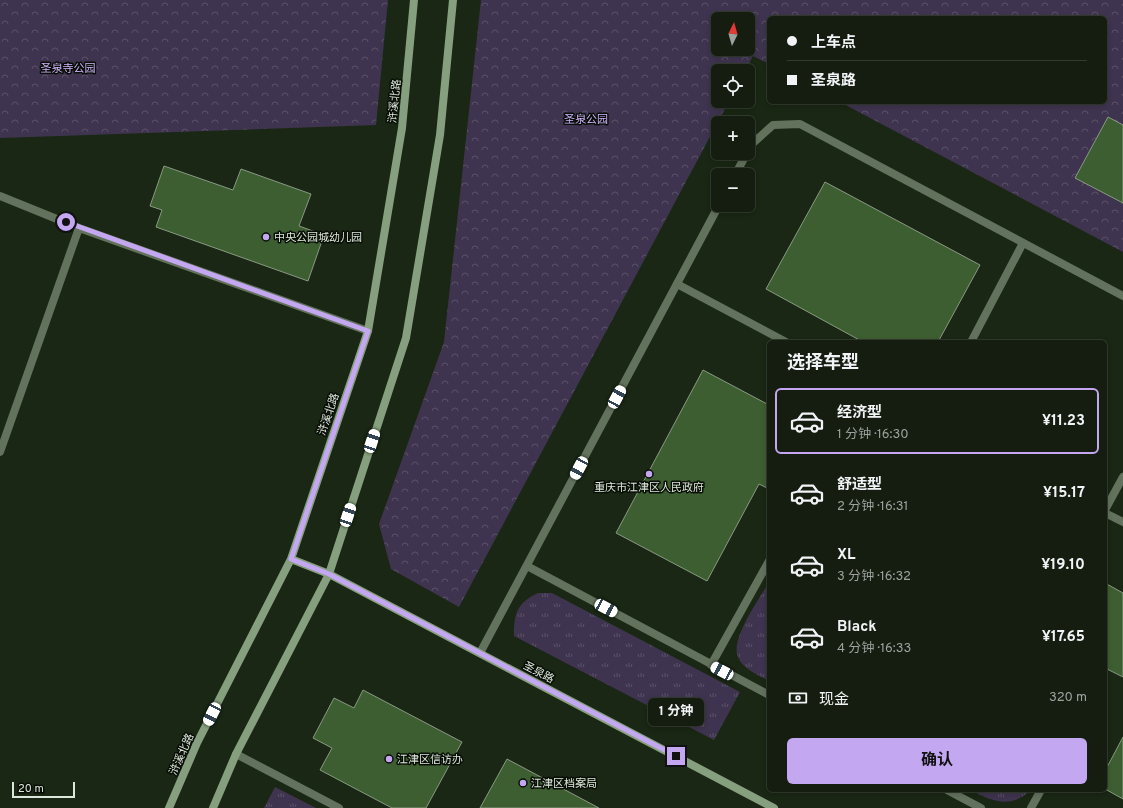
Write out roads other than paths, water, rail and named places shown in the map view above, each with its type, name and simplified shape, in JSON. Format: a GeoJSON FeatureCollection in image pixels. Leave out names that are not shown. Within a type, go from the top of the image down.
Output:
{"type":"FeatureCollection","features":[{"type":"Feature","properties":{"kind":"main road","name":"浒溪北路"},"geometry":{"type":"LineString","coordinates":[[169,808],[197,743],[291,559],[368,331],[402,128],[414,0]]}},
{"type":"Feature","properties":{"kind":"main road"},"geometry":{"type":"LineString","coordinates":[[213,808],[236,754],[329,574],[406,338],[440,135],[453,0]]}},
{"type":"Feature","properties":{"kind":"main road","name":"圣泉路"},"geometry":{"type":"LineString","coordinates":[[291,559],[329,574],[774,808]]}},
{"type":"Feature","properties":{"kind":"street"},"geometry":{"type":"LineString","coordinates":[[755,140],[773,126],[800,124],[1123,296]]}},
{"type":"Feature","properties":{"kind":"street"},"geometry":{"type":"LineString","coordinates":[[0,196],[79,228],[368,331]]}},
{"type":"Feature","properties":{"kind":"street"},"geometry":{"type":"LineString","coordinates":[[480,653],[715,212]]}},
{"type":"Feature","properties":{"kind":"street"},"geometry":{"type":"LineString","coordinates":[[0,452],[79,228]]}},
{"type":"Feature","properties":{"kind":"street"},"geometry":{"type":"LineString","coordinates":[[972,340],[1023,243]]}},
{"type":"Feature","properties":{"kind":"street"},"geometry":{"type":"LineString","coordinates":[[677,284],[782,340]]}},
{"type":"Feature","properties":{"kind":"street"},"geometry":{"type":"LineString","coordinates":[[1107,508],[1123,477]]}},
{"type":"Feature","properties":{"kind":"street"},"geometry":{"type":"LineString","coordinates":[[1107,513],[1123,522]]}},
{"type":"Feature","properties":{"kind":"street"},"geometry":{"type":"LineString","coordinates":[[711,665],[767,565]]}},
{"type":"Feature","properties":{"kind":"street"},"geometry":{"type":"LineString","coordinates":[[527,566],[767,694]]}},
{"type":"Feature","properties":{"kind":"street"},"geometry":{"type":"LineString","coordinates":[[236,754],[339,808]]}},
{"type":"Feature","properties":{"kind":"street"},"geometry":{"type":"LineString","coordinates":[[951,792],[981,808]]}},
{"type":"Feature","properties":{"kind":"street"},"geometry":{"type":"LineString","coordinates":[[1031,808],[1040,792]]}},
{"type":"Feature","properties":{"kind":"place","name":"中央公园城幼儿园"},"geometry":{"type":"Point","coordinates":[266,237]}},
{"type":"Feature","properties":{"kind":"place","name":"重庆市江津区人民政府"},"geometry":{"type":"Point","coordinates":[649,474]}},
{"type":"Feature","properties":{"kind":"place","name":"江津区信访办"},"geometry":{"type":"Point","coordinates":[389,759]}},
{"type":"Feature","properties":{"kind":"place","name":"江津区档案局"},"geometry":{"type":"Point","coordinates":[523,783]}},
{"type":"Feature","properties":{"kind":"park label","name":"圣泉寺公园"},"geometry":{"type":"Point","coordinates":[68,68]}},
{"type":"Feature","properties":{"kind":"park label","name":"圣泉公园"},"geometry":{"type":"Point","coordinates":[586,119]}}]}
